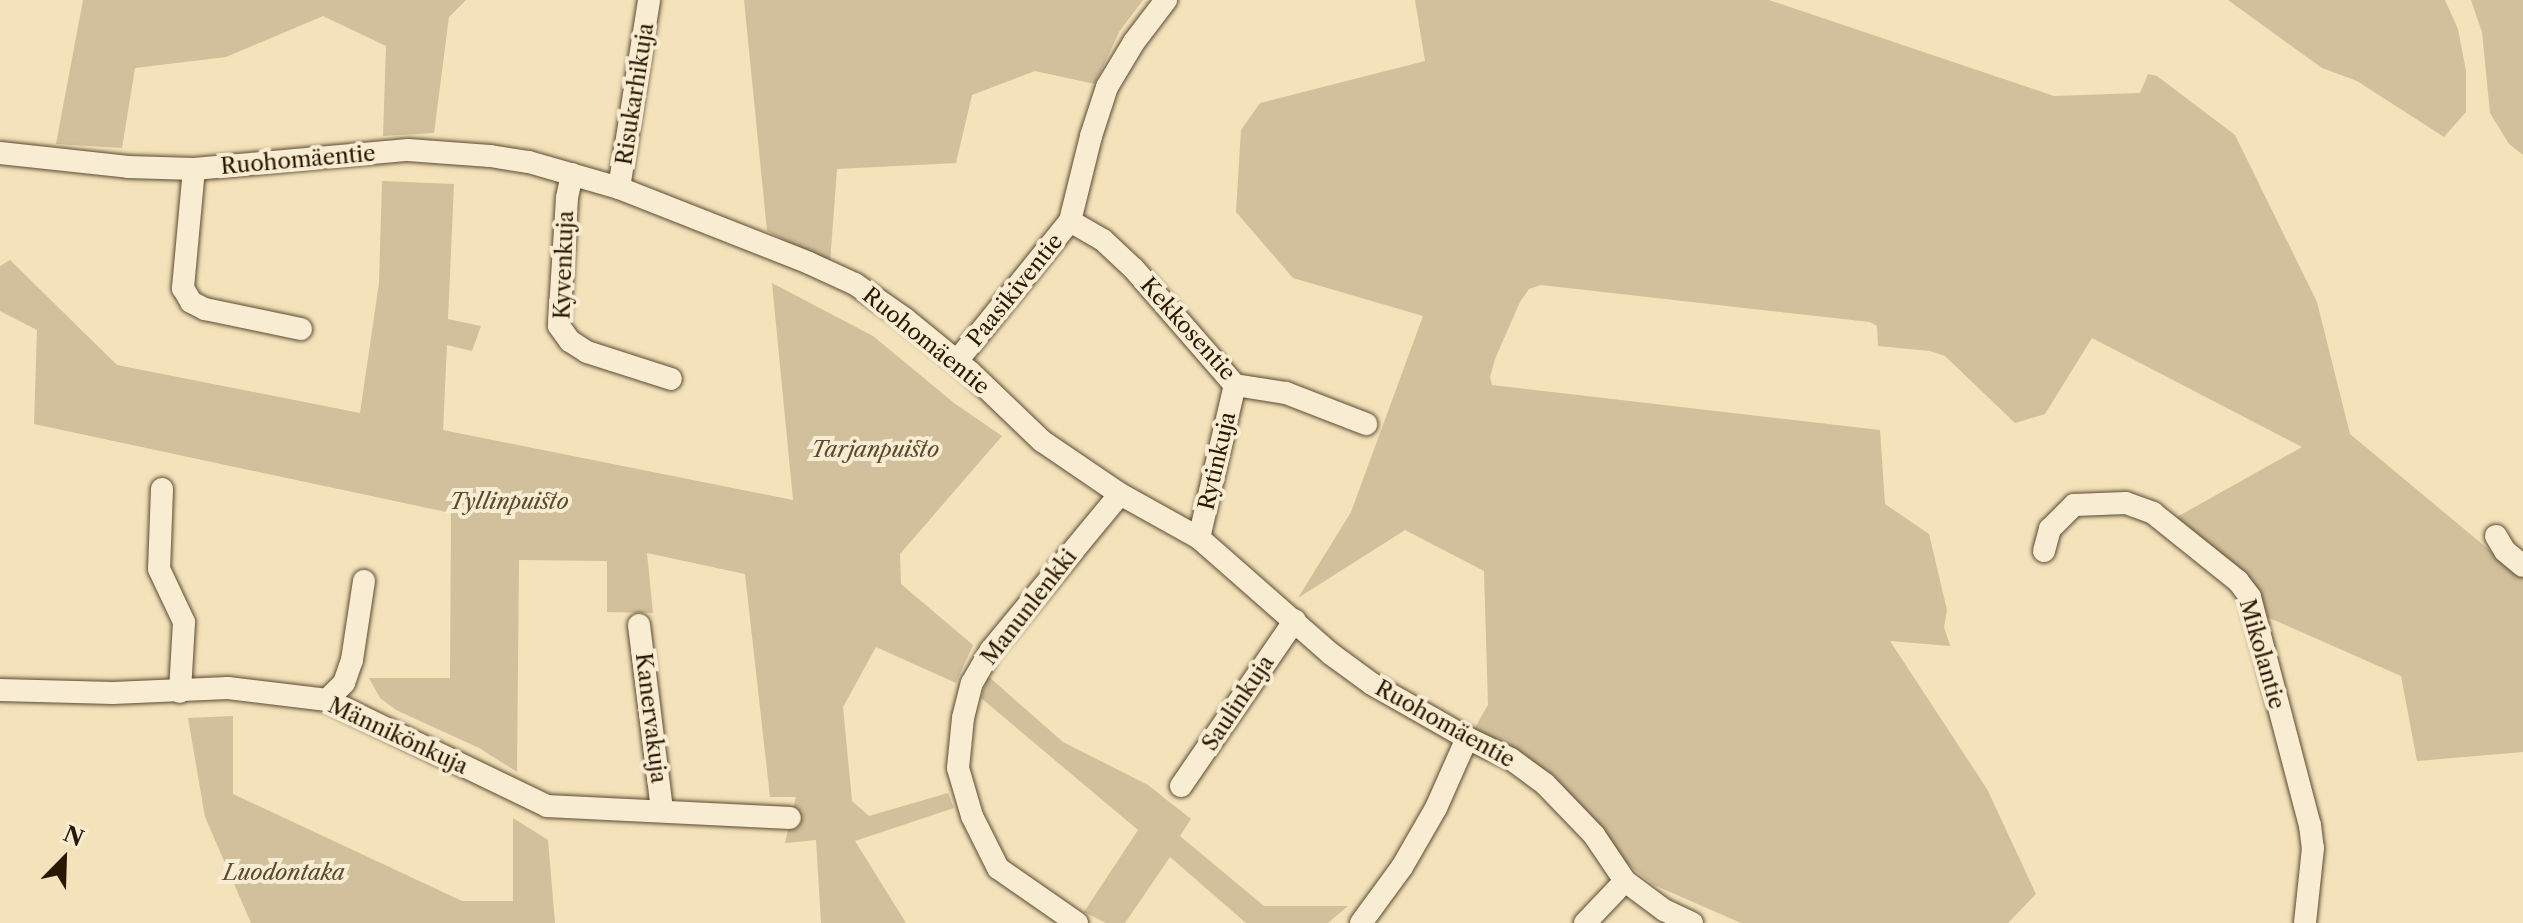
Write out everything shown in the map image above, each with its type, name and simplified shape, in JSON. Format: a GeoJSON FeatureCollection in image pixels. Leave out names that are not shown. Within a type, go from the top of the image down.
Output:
{"type":"FeatureCollection","features":[{"type":"Feature","properties":{"kind":"street","name":"Risukarhikuja"},"geometry":{"type":"LineString","coordinates":[[619,188],[649,0]]}},
{"type":"Feature","properties":{"kind":"street","name":"Paasikiventie"},"geometry":{"type":"LineString","coordinates":[[957,361],[1070,221],[1107,87],[1134,42],[1166,0]]}},
{"type":"Feature","properties":{"kind":"street","name":"Ruohomäentie"},"geometry":{"type":"LineString","coordinates":[[0,153],[128,167],[194,169],[408,150],[490,156],[619,188],[755,239],[855,284],[957,361],[1042,441],[1120,494],[1199,538],[1331,654],[1372,684],[1467,738],[1511,759],[1545,784],[1594,835],[1625,881],[1664,910],[1692,923]]}},
{"type":"Feature","properties":{"kind":"street"},"geometry":{"type":"LineString","coordinates":[[194,169],[183,288],[191,302],[205,309],[301,329]]}},
{"type":"Feature","properties":{"kind":"street","name":"Kyvenkuja"},"geometry":{"type":"LineString","coordinates":[[572,174],[567,198],[559,326],[570,341],[587,352],[671,379]]}},
{"type":"Feature","properties":{"kind":"street","name":"Kekkosentie"},"geometry":{"type":"LineString","coordinates":[[1070,221],[1103,240],[1134,269],[1235,385],[1286,393],[1366,424]]}},
{"type":"Feature","properties":{"kind":"street","name":"Rytinkuja"},"geometry":{"type":"LineString","coordinates":[[1199,538],[1235,385]]}},
{"type":"Feature","properties":{"kind":"street"},"geometry":{"type":"LineString","coordinates":[[162,489],[159,569],[184,622],[180,692]]}},
{"type":"Feature","properties":{"kind":"street","name":"Manunlenkki"},"geometry":{"type":"LineString","coordinates":[[1077,923],[998,868],[972,816],[958,768],[963,718],[972,683],[991,650],[1120,494]]}},
{"type":"Feature","properties":{"kind":"street","name":"Mikolantie"},"geometry":{"type":"LineString","coordinates":[[2044,551],[2050,529],[2074,505],[2126,503],[2153,513],[2238,581],[2250,597],[2310,825],[2313,848],[2305,923]]}},
{"type":"Feature","properties":{"kind":"street"},"geometry":{"type":"LineString","coordinates":[[2496,536],[2505,551],[2523,566]]}},
{"type":"Feature","properties":{"kind":"street"},"geometry":{"type":"LineString","coordinates":[[327,700],[344,683],[352,660],[364,581]]}},
{"type":"Feature","properties":{"kind":"street","name":"Saulinkuja"},"geometry":{"type":"LineString","coordinates":[[1181,786],[1295,620]]}},
{"type":"Feature","properties":{"kind":"street","name":"Kanervakuja"},"geometry":{"type":"LineString","coordinates":[[639,625],[662,810]]}},
{"type":"Feature","properties":{"kind":"street","name":"Männikönkuja"},"geometry":{"type":"LineString","coordinates":[[0,690],[180,692],[228,688],[327,700],[547,806],[790,818]]}},
{"type":"Feature","properties":{"kind":"street"},"geometry":{"type":"LineString","coordinates":[[1361,923],[1395,877],[1436,808],[1467,738]]}},
{"type":"Feature","properties":{"kind":"street"},"geometry":{"type":"LineString","coordinates":[[1585,923],[1625,881]]}},
{"type":"Feature","properties":{"kind":"green space"},"geometry":{"type":"Polygon","coordinates":[[[83,0],[466,0],[449,17],[434,133],[383,136],[386,46],[323,16],[226,57],[135,68],[122,148],[56,144],[83,0]]]}},
{"type":"Feature","properties":{"kind":"green space"},"geometry":{"type":"Polygon","coordinates":[[[744,0],[1143,0],[1119,32],[1095,84],[1035,71],[972,95],[956,163],[837,169],[830,263],[767,231],[744,0]]]}},
{"type":"Feature","properties":{"kind":"green space"},"geometry":{"type":"Polygon","coordinates":[[[1415,0],[1769,0],[2054,96],[2140,93],[2148,74],[2157,76],[2235,135],[2317,302],[2350,434],[2523,578],[2523,752],[2417,761],[2401,676],[2258,613],[2230,562],[2177,517],[2302,447],[2092,338],[2045,414],[2015,423],[1945,356],[1930,351],[1878,346],[1877,326],[1870,322],[1541,285],[1529,289],[1520,302],[1495,359],[1490,377],[1492,385],[1880,430],[1885,504],[1929,534],[1947,610],[1944,627],[1950,646],[1890,641],[1987,789],[2036,894],[2008,923],[1741,923],[1654,885],[1626,863],[1604,835],[1473,731],[1488,705],[1484,571],[1405,530],[1298,598],[1351,512],[1423,316],[1293,278],[1236,212],[1241,130],[1260,103],[1425,61],[1415,0]]]}},
{"type":"Feature","properties":{"kind":"green space"},"geometry":{"type":"Polygon","coordinates":[[[2228,0],[2445,0],[2458,29],[2466,71],[2466,112],[2444,137],[2357,81],[2322,68],[2228,0]]]}},
{"type":"Feature","properties":{"kind":"green space"},"geometry":{"type":"Polygon","coordinates":[[[2471,0],[2523,0],[2523,155],[2509,144],[2490,113],[2482,32],[2471,0]]]}},
{"type":"Feature","properties":{"kind":"green space"},"geometry":{"type":"Polygon","coordinates":[[[382,181],[454,184],[448,319],[481,326],[472,351],[447,345],[443,430],[793,500],[772,283],[873,336],[954,403],[1002,436],[900,554],[901,584],[973,645],[956,683],[876,647],[843,707],[852,801],[869,816],[948,793],[954,808],[855,841],[906,923],[821,923],[816,840],[785,843],[796,797],[770,797],[745,574],[647,553],[653,613],[607,612],[607,561],[519,560],[517,772],[479,748],[396,710],[380,698],[369,678],[450,678],[451,513],[34,424],[37,330],[0,311],[0,266],[10,260],[117,365],[360,413],[379,283],[382,181]]]}},
{"type":"Feature","properties":{"kind":"green space"},"geometry":{"type":"Polygon","coordinates":[[[988,676],[1063,742],[1148,785],[1191,819],[1180,836],[1264,906],[1348,906],[1328,923],[1246,923],[1170,857],[1125,923],[1106,923],[1084,912],[1138,830],[981,698],[988,676]]]}},
{"type":"Feature","properties":{"kind":"green space","name":"Luodontaka"},"geometry":{"type":"Polygon","coordinates":[[[233,716],[233,794],[462,901],[513,901],[513,818],[548,840],[555,923],[251,923],[205,817],[188,718],[233,716]]]}},
{"type":"Feature","properties":{"kind":"park label","name":"Tarjanpuisto"},"geometry":{"type":"Point","coordinates":[875,450]}},
{"type":"Feature","properties":{"kind":"park label","name":"Tyllinpuisto"},"geometry":{"type":"Point","coordinates":[509,502]}}]}
